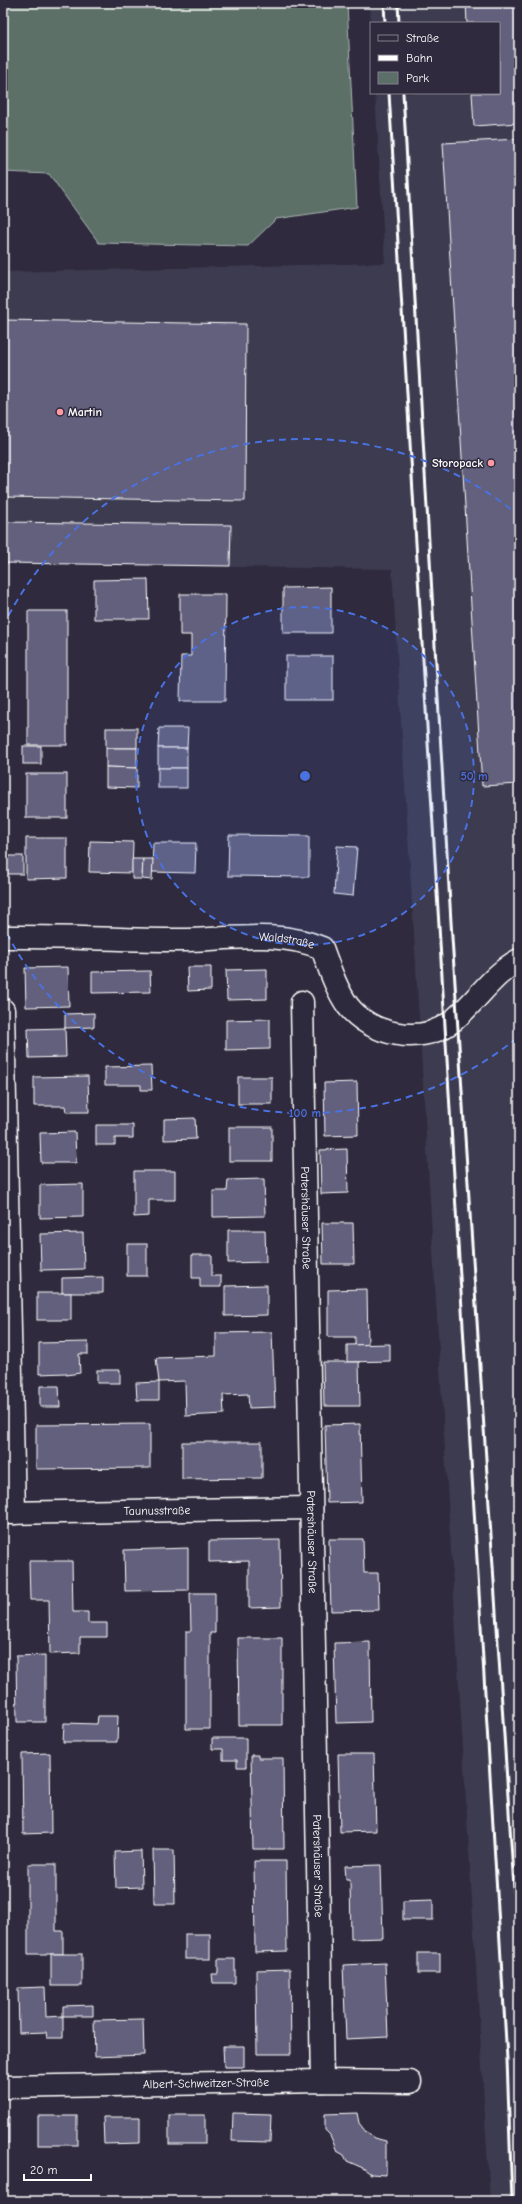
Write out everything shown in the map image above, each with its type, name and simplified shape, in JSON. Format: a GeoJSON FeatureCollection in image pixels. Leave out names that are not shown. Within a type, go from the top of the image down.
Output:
{"type":"FeatureCollection","features":[{"type":"Feature","properties":{"kind":"street","name":"Waldstraße"},"geometry":{"type":"LineString","coordinates":[[3,937],[181,940],[290,938],[308,942],[322,948],[338,989],[357,1016],[372,1025],[395,1034],[417,1035],[437,1030],[450,1022],[504,968],[519,960]]}},
{"type":"Feature","properties":{"kind":"street","name":"Patershäuser Straße"},"geometry":{"type":"LineString","coordinates":[[302,1002],[310,1508],[322,2081]]}},
{"type":"Feature","properties":{"kind":"street"},"geometry":{"type":"LineString","coordinates":[[3,1010],[9,1513]]}},
{"type":"Feature","properties":{"kind":"street","name":"Taunusstraße"},"geometry":{"type":"LineString","coordinates":[[9,1513],[310,1508]]}},
{"type":"Feature","properties":{"kind":"street","name":"Albert-Schweitzer-Straße"},"geometry":{"type":"LineString","coordinates":[[3,2087],[322,2081],[410,2082]]}},
{"type":"Feature","properties":{"kind":"shaded area"},"geometry":{"type":"Polygon","coordinates":[[[370,3],[519,3],[519,2201],[490,2201],[392,569],[3,564],[3,272],[385,263],[375,94],[500,94],[500,22],[371,22],[370,3]]]}},
{"type":"Feature","properties":{"kind":"green space"},"geometry":{"type":"Polygon","coordinates":[[[3,3],[347,3],[357,207],[276,219],[248,246],[99,243],[49,174],[3,172],[3,3]]]}},
{"type":"Feature","properties":{"kind":"building"},"geometry":{"type":"Polygon","coordinates":[[[466,3],[519,3],[519,123],[474,126],[472,94],[500,94],[500,22],[467,22],[466,3]]]}},
{"type":"Feature","properties":{"kind":"building","name":"Storopack"},"geometry":{"type":"Polygon","coordinates":[[[519,139],[519,784],[482,786],[443,143],[519,139]]]}},
{"type":"Feature","properties":{"kind":"building"},"geometry":{"type":"Polygon","coordinates":[[[3,320],[246,324],[245,501],[3,497],[3,320]]]}},
{"type":"Feature","properties":{"kind":"building"},"geometry":{"type":"Polygon","coordinates":[[[3,522],[231,525],[230,566],[3,563],[3,522]]]}},
{"type":"Feature","properties":{"kind":"building"},"geometry":{"type":"Polygon","coordinates":[[[148,579],[149,619],[94,619],[94,580],[148,579]]]}},
{"type":"Feature","properties":{"kind":"building"},"geometry":{"type":"Polygon","coordinates":[[[331,587],[331,633],[283,633],[283,588],[331,587]]]}},
{"type":"Feature","properties":{"kind":"building"},"geometry":{"type":"Polygon","coordinates":[[[180,594],[226,594],[225,701],[180,701],[181,656],[191,656],[191,635],[180,635],[180,594]]]}},
{"type":"Feature","properties":{"kind":"building"},"geometry":{"type":"Polygon","coordinates":[[[28,611],[67,611],[67,745],[28,745],[28,611]]]}},
{"type":"Feature","properties":{"kind":"building"},"geometry":{"type":"Polygon","coordinates":[[[286,656],[333,656],[333,700],[286,700],[286,656]]]}},
{"type":"Feature","properties":{"kind":"building"},"geometry":{"type":"Polygon","coordinates":[[[106,728],[137,728],[137,748],[106,748],[106,728]]]}},
{"type":"Feature","properties":{"kind":"building"},"geometry":{"type":"Polygon","coordinates":[[[159,728],[188,728],[187,748],[158,748],[159,728]]]}},
{"type":"Feature","properties":{"kind":"building"},"geometry":{"type":"Polygon","coordinates":[[[23,746],[41,746],[41,764],[23,764],[23,746]]]}},
{"type":"Feature","properties":{"kind":"building"},"geometry":{"type":"Polygon","coordinates":[[[106,748],[137,748],[137,768],[106,767],[106,748]]]}},
{"type":"Feature","properties":{"kind":"building"},"geometry":{"type":"Polygon","coordinates":[[[158,748],[187,748],[187,768],[158,768],[158,748]]]}},
{"type":"Feature","properties":{"kind":"building"},"geometry":{"type":"Polygon","coordinates":[[[106,767],[137,768],[137,788],[106,787],[106,767]]]}},
{"type":"Feature","properties":{"kind":"building"},"geometry":{"type":"Polygon","coordinates":[[[158,768],[187,768],[187,788],[158,788],[158,768]]]}},
{"type":"Feature","properties":{"kind":"building"},"geometry":{"type":"Polygon","coordinates":[[[26,774],[67,774],[67,818],[26,818],[26,774]]]}},
{"type":"Feature","properties":{"kind":"building"},"geometry":{"type":"Polygon","coordinates":[[[229,835],[309,836],[309,877],[228,876],[229,835]]]}},
{"type":"Feature","properties":{"kind":"building"},"geometry":{"type":"Polygon","coordinates":[[[26,838],[67,838],[67,878],[26,879],[26,838]]]}},
{"type":"Feature","properties":{"kind":"building"},"geometry":{"type":"Polygon","coordinates":[[[90,841],[133,842],[132,873],[89,872],[90,841]]]}},
{"type":"Feature","properties":{"kind":"building"},"geometry":{"type":"Polygon","coordinates":[[[153,843],[196,843],[195,873],[152,872],[153,843]]]}},
{"type":"Feature","properties":{"kind":"building"},"geometry":{"type":"Polygon","coordinates":[[[337,846],[357,847],[353,896],[334,894],[337,846]]]}},
{"type":"Feature","properties":{"kind":"building"},"geometry":{"type":"Polygon","coordinates":[[[5,856],[23,856],[23,874],[5,874],[5,856]]]}},
{"type":"Feature","properties":{"kind":"building"},"geometry":{"type":"Polygon","coordinates":[[[132,859],[143,859],[142,879],[132,879],[132,859]]]}},
{"type":"Feature","properties":{"kind":"building"},"geometry":{"type":"Polygon","coordinates":[[[143,859],[153,859],[152,880],[142,879],[143,859]]]}},
{"type":"Feature","properties":{"kind":"building"},"geometry":{"type":"Polygon","coordinates":[[[68,967],[69,1006],[26,1007],[25,968],[68,967]]]}},
{"type":"Feature","properties":{"kind":"building"},"geometry":{"type":"Polygon","coordinates":[[[187,967],[211,967],[211,990],[188,991],[187,967]]]}},
{"type":"Feature","properties":{"kind":"building"},"geometry":{"type":"Polygon","coordinates":[[[267,969],[267,999],[227,1000],[226,970],[267,969]]]}},
{"type":"Feature","properties":{"kind":"building"},"geometry":{"type":"Polygon","coordinates":[[[150,971],[151,992],[92,993],[92,972],[150,971]]]}},
{"type":"Feature","properties":{"kind":"building"},"geometry":{"type":"Polygon","coordinates":[[[94,1013],[94,1027],[65,1028],[65,1014],[94,1013]]]}},
{"type":"Feature","properties":{"kind":"building"},"geometry":{"type":"Polygon","coordinates":[[[270,1019],[270,1049],[226,1050],[226,1020],[270,1019]]]}},
{"type":"Feature","properties":{"kind":"building"},"geometry":{"type":"Polygon","coordinates":[[[65,1028],[66,1057],[29,1058],[28,1029],[65,1028]]]}},
{"type":"Feature","properties":{"kind":"building"},"geometry":{"type":"Polygon","coordinates":[[[151,1066],[152,1090],[141,1090],[141,1085],[105,1085],[105,1067],[151,1066]]]}},
{"type":"Feature","properties":{"kind":"building"},"geometry":{"type":"Polygon","coordinates":[[[88,1076],[89,1112],[66,1112],[65,1106],[34,1106],[34,1077],[88,1076]]]}},
{"type":"Feature","properties":{"kind":"building"},"geometry":{"type":"Polygon","coordinates":[[[238,1077],[272,1077],[272,1104],[238,1104],[238,1077]]]}},
{"type":"Feature","properties":{"kind":"building"},"geometry":{"type":"Polygon","coordinates":[[[357,1082],[358,1135],[325,1136],[324,1083],[357,1082]]]}},
{"type":"Feature","properties":{"kind":"building"},"geometry":{"type":"Polygon","coordinates":[[[195,1118],[196,1139],[164,1140],[164,1119],[195,1118]]]}},
{"type":"Feature","properties":{"kind":"building"},"geometry":{"type":"Polygon","coordinates":[[[96,1125],[133,1125],[133,1138],[115,1138],[115,1145],[96,1145],[96,1125]]]}},
{"type":"Feature","properties":{"kind":"building"},"geometry":{"type":"Polygon","coordinates":[[[229,1127],[272,1127],[272,1161],[229,1161],[229,1127]]]}},
{"type":"Feature","properties":{"kind":"building"},"geometry":{"type":"Polygon","coordinates":[[[75,1132],[76,1163],[41,1163],[40,1133],[75,1132]]]}},
{"type":"Feature","properties":{"kind":"building"},"geometry":{"type":"Polygon","coordinates":[[[347,1149],[348,1193],[321,1194],[320,1150],[347,1149]]]}},
{"type":"Feature","properties":{"kind":"building"},"geometry":{"type":"Polygon","coordinates":[[[134,1171],[175,1171],[175,1200],[149,1200],[149,1216],[134,1217],[134,1171]]]}},
{"type":"Feature","properties":{"kind":"building"},"geometry":{"type":"Polygon","coordinates":[[[264,1179],[265,1216],[213,1217],[213,1191],[227,1191],[228,1180],[264,1179]]]}},
{"type":"Feature","properties":{"kind":"building"},"geometry":{"type":"Polygon","coordinates":[[[83,1184],[83,1217],[40,1218],[40,1185],[83,1184]]]}},
{"type":"Feature","properties":{"kind":"building"},"geometry":{"type":"Polygon","coordinates":[[[322,1223],[353,1223],[354,1264],[323,1264],[322,1223]]]}},
{"type":"Feature","properties":{"kind":"building"},"geometry":{"type":"Polygon","coordinates":[[[228,1230],[265,1230],[266,1262],[228,1263],[228,1230]]]}},
{"type":"Feature","properties":{"kind":"building"},"geometry":{"type":"Polygon","coordinates":[[[83,1233],[84,1269],[41,1270],[40,1234],[83,1233]]]}},
{"type":"Feature","properties":{"kind":"building"},"geometry":{"type":"Polygon","coordinates":[[[127,1244],[147,1244],[147,1276],[127,1276],[127,1244]]]}},
{"type":"Feature","properties":{"kind":"building"},"geometry":{"type":"Polygon","coordinates":[[[192,1255],[212,1255],[212,1276],[221,1276],[221,1287],[200,1287],[200,1278],[192,1278],[192,1255]]]}},
{"type":"Feature","properties":{"kind":"building"},"geometry":{"type":"Polygon","coordinates":[[[103,1277],[103,1293],[62,1293],[62,1278],[103,1277]]]}},
{"type":"Feature","properties":{"kind":"building"},"geometry":{"type":"Polygon","coordinates":[[[267,1285],[267,1315],[225,1316],[225,1286],[267,1285]]]}},
{"type":"Feature","properties":{"kind":"building"},"geometry":{"type":"Polygon","coordinates":[[[367,1289],[368,1345],[355,1345],[355,1337],[328,1337],[328,1290],[367,1289]]]}},
{"type":"Feature","properties":{"kind":"building"},"geometry":{"type":"Polygon","coordinates":[[[37,1293],[71,1293],[71,1320],[37,1320],[37,1293]]]}},
{"type":"Feature","properties":{"kind":"building"},"geometry":{"type":"Polygon","coordinates":[[[272,1332],[275,1407],[249,1408],[248,1394],[223,1395],[224,1414],[186,1416],[185,1381],[159,1382],[156,1358],[216,1356],[216,1333],[272,1332]]]}},
{"type":"Feature","properties":{"kind":"building"},"geometry":{"type":"Polygon","coordinates":[[[88,1342],[88,1354],[79,1354],[80,1373],[66,1375],[66,1373],[39,1374],[39,1343],[88,1342]]]}},
{"type":"Feature","properties":{"kind":"building"},"geometry":{"type":"Polygon","coordinates":[[[390,1344],[390,1361],[347,1362],[347,1345],[390,1344]]]}},
{"type":"Feature","properties":{"kind":"building"},"geometry":{"type":"Polygon","coordinates":[[[323,1362],[359,1362],[360,1406],[324,1406],[323,1362]]]}},
{"type":"Feature","properties":{"kind":"building"},"geometry":{"type":"Polygon","coordinates":[[[97,1370],[120,1370],[120,1383],[97,1383],[97,1370]]]}},
{"type":"Feature","properties":{"kind":"building"},"geometry":{"type":"Polygon","coordinates":[[[159,1382],[159,1400],[137,1400],[136,1383],[159,1382]]]}},
{"type":"Feature","properties":{"kind":"building"},"geometry":{"type":"Polygon","coordinates":[[[40,1386],[59,1386],[60,1407],[40,1407],[40,1386]]]}},
{"type":"Feature","properties":{"kind":"building"},"geometry":{"type":"Polygon","coordinates":[[[150,1424],[150,1468],[36,1469],[36,1425],[150,1424]]]}},
{"type":"Feature","properties":{"kind":"building"},"geometry":{"type":"Polygon","coordinates":[[[360,1424],[362,1502],[327,1503],[325,1425],[360,1424]]]}},
{"type":"Feature","properties":{"kind":"building"},"geometry":{"type":"Polygon","coordinates":[[[182,1442],[262,1442],[262,1478],[182,1479],[182,1442]]]}},
{"type":"Feature","properties":{"kind":"building"},"geometry":{"type":"Polygon","coordinates":[[[329,1539],[363,1539],[364,1573],[378,1573],[379,1610],[331,1611],[329,1539]]]}},
{"type":"Feature","properties":{"kind":"building"},"geometry":{"type":"Polygon","coordinates":[[[280,1540],[281,1607],[249,1608],[249,1561],[209,1562],[209,1541],[280,1540]]]}},
{"type":"Feature","properties":{"kind":"building"},"geometry":{"type":"Polygon","coordinates":[[[188,1548],[188,1590],[125,1591],[124,1550],[188,1548]]]}},
{"type":"Feature","properties":{"kind":"building"},"geometry":{"type":"Polygon","coordinates":[[[29,1561],[72,1561],[73,1612],[88,1612],[88,1623],[107,1623],[107,1637],[80,1637],[80,1653],[50,1654],[49,1600],[30,1600],[29,1561]]]}},
{"type":"Feature","properties":{"kind":"building"},"geometry":{"type":"Polygon","coordinates":[[[190,1593],[215,1593],[215,1633],[210,1633],[210,1729],[186,1729],[186,1631],[191,1631],[190,1593]]]}},
{"type":"Feature","properties":{"kind":"building"},"geometry":{"type":"Polygon","coordinates":[[[238,1638],[282,1638],[282,1725],[239,1725],[238,1638]]]}},
{"type":"Feature","properties":{"kind":"building"},"geometry":{"type":"Polygon","coordinates":[[[370,1642],[371,1722],[336,1723],[334,1643],[370,1642]]]}},
{"type":"Feature","properties":{"kind":"building"},"geometry":{"type":"Polygon","coordinates":[[[45,1655],[45,1722],[17,1722],[16,1656],[45,1655]]]}},
{"type":"Feature","properties":{"kind":"building"},"geometry":{"type":"Polygon","coordinates":[[[98,1716],[118,1716],[117,1742],[63,1742],[64,1723],[97,1724],[98,1716]]]}},
{"type":"Feature","properties":{"kind":"building"},"geometry":{"type":"Polygon","coordinates":[[[212,1738],[246,1738],[246,1767],[237,1767],[237,1760],[223,1760],[223,1749],[212,1749],[212,1738]]]}},
{"type":"Feature","properties":{"kind":"building"},"geometry":{"type":"Polygon","coordinates":[[[50,1753],[51,1833],[23,1834],[22,1754],[50,1753]]]}},
{"type":"Feature","properties":{"kind":"building"},"geometry":{"type":"Polygon","coordinates":[[[338,1754],[374,1754],[376,1831],[340,1832],[338,1754]]]}},
{"type":"Feature","properties":{"kind":"building"},"geometry":{"type":"Polygon","coordinates":[[[251,1755],[258,1755],[258,1758],[283,1758],[284,1849],[253,1849],[251,1755]]]}},
{"type":"Feature","properties":{"kind":"building"},"geometry":{"type":"Polygon","coordinates":[[[153,1850],[174,1850],[175,1904],[154,1904],[153,1850]]]}},
{"type":"Feature","properties":{"kind":"building"},"geometry":{"type":"Polygon","coordinates":[[[141,1851],[142,1887],[116,1888],[115,1852],[141,1851]]]}},
{"type":"Feature","properties":{"kind":"building"},"geometry":{"type":"Polygon","coordinates":[[[254,1861],[286,1861],[287,1951],[255,1952],[254,1861]]]}},
{"type":"Feature","properties":{"kind":"building"},"geometry":{"type":"Polygon","coordinates":[[[28,1864],[56,1864],[56,1931],[63,1931],[63,1954],[28,1954],[28,1864]]]}},
{"type":"Feature","properties":{"kind":"building"},"geometry":{"type":"Polygon","coordinates":[[[381,1865],[383,1938],[351,1939],[350,1879],[346,1879],[345,1866],[381,1865]]]}},
{"type":"Feature","properties":{"kind":"building"},"geometry":{"type":"Polygon","coordinates":[[[433,1900],[433,1920],[403,1920],[403,1901],[433,1900]]]}},
{"type":"Feature","properties":{"kind":"building"},"geometry":{"type":"Polygon","coordinates":[[[185,1934],[210,1934],[210,1959],[185,1959],[185,1934]]]}},
{"type":"Feature","properties":{"kind":"building"},"geometry":{"type":"Polygon","coordinates":[[[418,1953],[440,1953],[440,1973],[418,1973],[418,1953]]]}},
{"type":"Feature","properties":{"kind":"building"},"geometry":{"type":"Polygon","coordinates":[[[51,1954],[82,1954],[82,1986],[51,1986],[51,1954]]]}},
{"type":"Feature","properties":{"kind":"building"},"geometry":{"type":"Polygon","coordinates":[[[218,1959],[235,1959],[235,1983],[213,1983],[212,1974],[218,1974],[218,1959]]]}},
{"type":"Feature","properties":{"kind":"building"},"geometry":{"type":"Polygon","coordinates":[[[385,1963],[388,2037],[346,2039],[343,1965],[385,1963]]]}},
{"type":"Feature","properties":{"kind":"building"},"geometry":{"type":"Polygon","coordinates":[[[290,1969],[291,2054],[257,2054],[256,1970],[290,1969]]]}},
{"type":"Feature","properties":{"kind":"building"},"geometry":{"type":"Polygon","coordinates":[[[45,1987],[46,2017],[63,2016],[63,2038],[47,2038],[46,2032],[19,2033],[18,1988],[45,1987]]]}},
{"type":"Feature","properties":{"kind":"building"},"geometry":{"type":"Polygon","coordinates":[[[93,2005],[93,2016],[63,2016],[63,2006],[93,2005]]]}},
{"type":"Feature","properties":{"kind":"building"},"geometry":{"type":"Polygon","coordinates":[[[143,2019],[144,2055],[95,2057],[94,2020],[143,2019]]]}},
{"type":"Feature","properties":{"kind":"building"},"geometry":{"type":"Polygon","coordinates":[[[223,2046],[244,2046],[244,2067],[224,2067],[223,2046]]]}},
{"type":"Feature","properties":{"kind":"building"},"geometry":{"type":"Polygon","coordinates":[[[233,2113],[271,2114],[270,2142],[232,2141],[233,2113]]]}},
{"type":"Feature","properties":{"kind":"building"},"geometry":{"type":"Polygon","coordinates":[[[357,2113],[359,2123],[366,2132],[374,2138],[386,2141],[386,2175],[371,2174],[363,2168],[347,2161],[344,2155],[337,2151],[330,2135],[325,2130],[325,2114],[357,2113]]]}},
{"type":"Feature","properties":{"kind":"building"},"geometry":{"type":"Polygon","coordinates":[[[169,2115],[205,2115],[205,2144],[169,2144],[169,2115]]]}},
{"type":"Feature","properties":{"kind":"building"},"geometry":{"type":"Polygon","coordinates":[[[38,2116],[77,2116],[77,2145],[38,2145],[38,2116]]]}},
{"type":"Feature","properties":{"kind":"building"},"geometry":{"type":"Polygon","coordinates":[[[3,2117],[9,2117],[9,2144],[3,2144],[3,2117]]]}},
{"type":"Feature","properties":{"kind":"building"},"geometry":{"type":"Polygon","coordinates":[[[103,2117],[140,2117],[140,2143],[104,2144],[103,2117]]]}},
{"type":"Feature","properties":{"kind":"railway"},"geometry":{"type":"LineString","coordinates":[[384,3],[385,22]]}},
{"type":"Feature","properties":{"kind":"railway"},"geometry":{"type":"LineString","coordinates":[[398,3],[399,22]]}},
{"type":"Feature","properties":{"kind":"railway"},"geometry":{"type":"LineString","coordinates":[[389,94],[507,2059],[512,2201]]}},
{"type":"Feature","properties":{"kind":"railway"},"geometry":{"type":"LineString","coordinates":[[403,94],[451,922],[519,1965]]}},
{"type":"Feature","properties":{"kind":"place","name":"Martin"},"geometry":{"type":"Point","coordinates":[60,412]}},
{"type":"Feature","properties":{"kind":"place","name":"Storopack"},"geometry":{"type":"Point","coordinates":[491,463]}}]}
